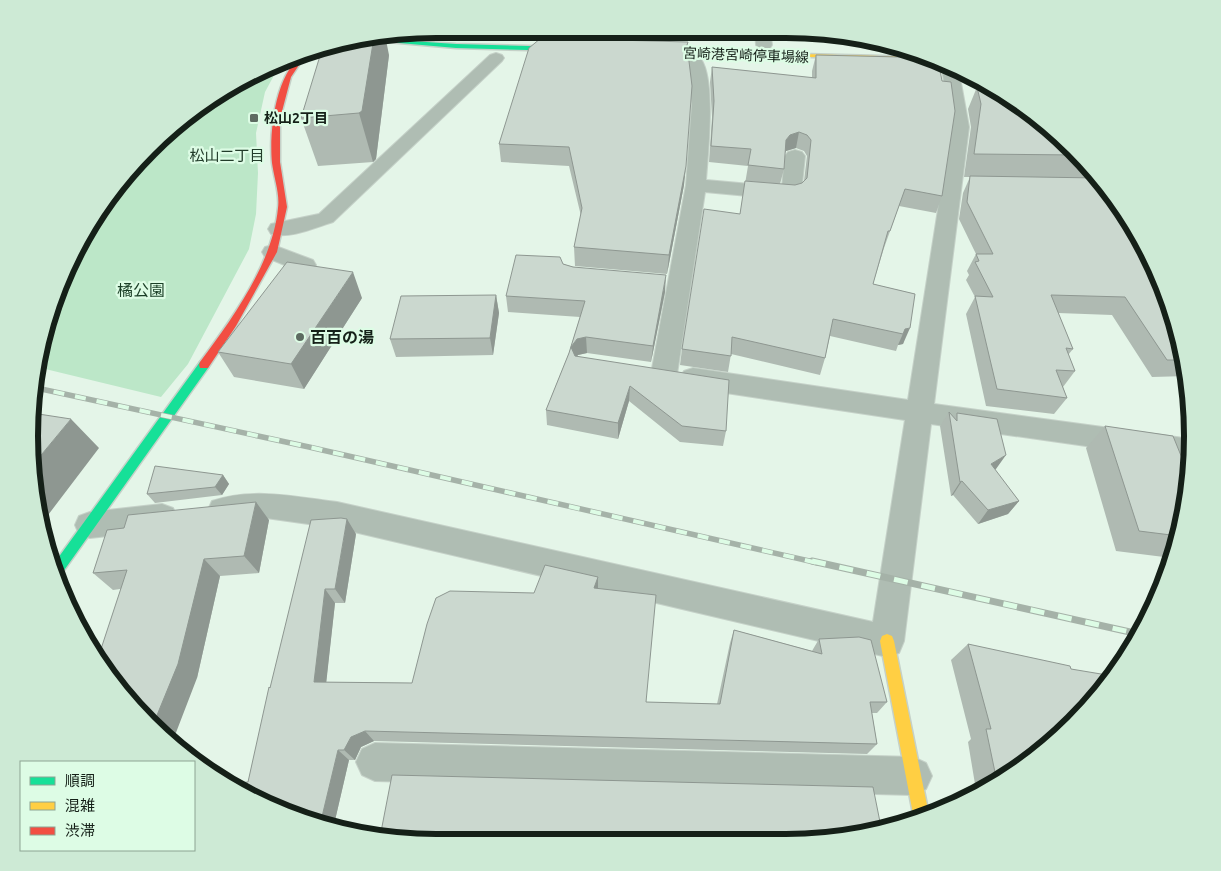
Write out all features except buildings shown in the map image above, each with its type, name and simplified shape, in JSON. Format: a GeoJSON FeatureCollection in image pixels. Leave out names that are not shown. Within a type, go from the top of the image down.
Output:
{"type":"FeatureCollection","features":[{"type":"Feature","properties":{"kind":"street","name":"宮崎港宮崎停車場線"},"geometry":{"type":"LineString","coordinates":[[429,38],[575,55],[496,58]]}},
{"type":"Feature","properties":{"kind":"street"},"geometry":{"type":"LineString","coordinates":[[691,38],[705,44],[695,62],[701,104],[696,185],[669,284],[654,373],[1184,449]]}},
{"type":"Feature","properties":{"kind":"street"},"geometry":{"type":"LineString","coordinates":[[764,38],[764,45]]}},
{"type":"Feature","properties":{"kind":"street","name":"宮崎港宮崎停車場線"},"geometry":{"type":"LineString","coordinates":[[392,40],[874,47]]}},
{"type":"Feature","properties":{"kind":"street","name":"宮崎港宮崎停車場線"},"geometry":{"type":"LineString","coordinates":[[695,62],[644,56],[705,44],[913,59]]}},
{"type":"Feature","properties":{"kind":"street"},"geometry":{"type":"LineString","coordinates":[[348,49],[496,58]]}},
{"type":"Feature","properties":{"kind":"street"},"geometry":{"type":"LineString","coordinates":[[279,229],[300,226],[326,218],[496,58]]}},
{"type":"Feature","properties":{"kind":"street"},"geometry":{"type":"LineString","coordinates":[[60,565],[90,525],[232,324],[273,252],[283,207],[276,162],[276,119],[288,77],[298,63]]}},
{"type":"Feature","properties":{"kind":"street"},"geometry":{"type":"LineString","coordinates":[[920,810],[887,641],[919,412],[963,185],[960,127],[951,74]]}},
{"type":"Feature","properties":{"kind":"street"},"geometry":{"type":"LineString","coordinates":[[696,185],[791,194],[795,156]]}},
{"type":"Feature","properties":{"kind":"street"},"geometry":{"type":"LineString","coordinates":[[273,252],[305,265]]}},
{"type":"Feature","properties":{"kind":"street"},"geometry":{"type":"LineString","coordinates":[[90,525],[266,505],[337,515],[887,641]]}},
{"type":"Feature","properties":{"kind":"street"},"geometry":{"type":"LineString","coordinates":[[375,762],[913,776]]}},
{"type":"Feature","properties":{"kind":"green space","name":"橘公園"},"geometry":{"type":"Polygon","coordinates":[[[276,71],[265,92],[256,133],[258,173],[256,214],[249,249],[188,364],[161,397],[43,369],[51,332],[59,308],[68,283],[91,236],[136,173],[173,136],[193,120],[236,91],[276,71]]]}},
{"type":"Feature","properties":{"kind":"railway"},"geometry":{"type":"LineString","coordinates":[[40,389],[309,447],[818,563]]}},
{"type":"Feature","properties":{"kind":"railway"},"geometry":{"type":"LineString","coordinates":[[812,561],[1131,632]]}},
{"type":"Feature","properties":{"kind":"traffic: fast"},"geometry":{"type":"LineString","coordinates":[[384,41],[456,46],[567,49]]}},
{"type":"Feature","properties":{"kind":"traffic: fast"},"geometry":{"type":"LineString","coordinates":[[60,565],[204,365]]}},
{"type":"Feature","properties":{"kind":"traffic: slow"},"geometry":{"type":"LineString","coordinates":[[650,52],[912,59]]}},
{"type":"Feature","properties":{"kind":"traffic: slow"},"geometry":{"type":"LineString","coordinates":[[887,641],[920,810]]}},
{"type":"Feature","properties":{"kind":"traffic: jam"},"geometry":{"type":"LineString","coordinates":[[204,365],[233,324],[273,252],[283,207],[276,162],[276,119],[288,77],[298,63]]}},
{"type":"Feature","properties":{"kind":"place","name":"松山2丁目"},"geometry":{"type":"Point","coordinates":[254,118]}},
{"type":"Feature","properties":{"kind":"place","name":"百百の湯"},"geometry":{"type":"Point","coordinates":[300,337]}},
{"type":"Feature","properties":{"kind":"district","name":"松山二丁目"},"geometry":{"type":"Point","coordinates":[227,156]}}]}
